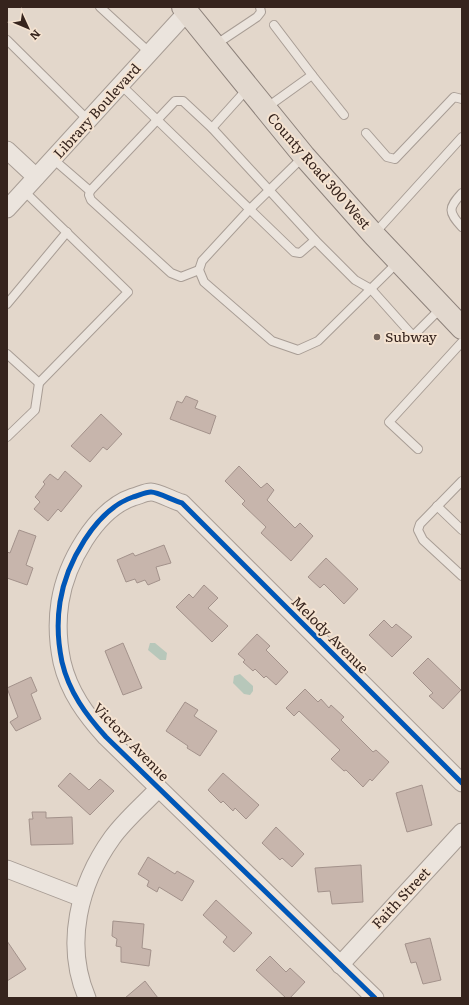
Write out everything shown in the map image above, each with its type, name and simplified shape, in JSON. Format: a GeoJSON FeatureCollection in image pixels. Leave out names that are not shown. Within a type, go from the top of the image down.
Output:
{"type":"FeatureCollection","features":[{"type":"Feature","properties":{"kind":"main road","name":"County Road 300 West"},"geometry":{"type":"LineString","coordinates":[[185,10],[304,156],[374,235],[461,329]]}},
{"type":"Feature","properties":{"kind":"street","name":"Library Boulevard"},"geometry":{"type":"LineString","coordinates":[[7,210],[150,53],[185,10]]}},
{"type":"Feature","properties":{"kind":"street"},"geometry":{"type":"LineString","coordinates":[[7,150],[36,177]]}},
{"type":"Feature","properties":{"kind":"street","name":"Victory Avenue"},"geometry":{"type":"LineString","coordinates":[[182,504],[151,492],[123,501],[112,508],[88,534],[76,555],[63,590],[59,614],[59,633],[62,662],[78,703],[106,738],[375,998]]}},
{"type":"Feature","properties":{"kind":"street","name":"Melody Avenue"},"geometry":{"type":"LineString","coordinates":[[182,504],[462,783]]}},
{"type":"Feature","properties":{"kind":"street"},"geometry":{"type":"LineString","coordinates":[[87,998],[77,965],[76,950],[78,920],[82,898],[98,860],[113,837],[158,789]]}},
{"type":"Feature","properties":{"kind":"street","name":"Faith Street"},"geometry":{"type":"LineString","coordinates":[[340,965],[462,832]]}},
{"type":"Feature","properties":{"kind":"street"},"geometry":{"type":"LineString","coordinates":[[7,869],[82,898]]}},
{"type":"Feature","properties":{"kind":"lane"},"geometry":{"type":"LineString","coordinates":[[100,7],[150,53]]}},
{"type":"Feature","properties":{"kind":"lane"},"geometry":{"type":"LineString","coordinates":[[214,46],[257,18],[261,12],[260,7]]}},
{"type":"Feature","properties":{"kind":"lane"},"geometry":{"type":"LineString","coordinates":[[274,25],[344,115]]}},
{"type":"Feature","properties":{"kind":"lane"},"geometry":{"type":"LineString","coordinates":[[7,40],[88,120]]}},
{"type":"Feature","properties":{"kind":"lane"},"geometry":{"type":"LineString","coordinates":[[265,108],[312,75]]}},
{"type":"Feature","properties":{"kind":"lane"},"geometry":{"type":"LineString","coordinates":[[121,85],[297,253],[315,240]]}},
{"type":"Feature","properties":{"kind":"lane"},"geometry":{"type":"LineString","coordinates":[[212,128],[249,88]]}},
{"type":"Feature","properties":{"kind":"lane"},"geometry":{"type":"LineString","coordinates":[[366,133],[388,156],[395,159],[454,98],[462,99]]}},
{"type":"Feature","properties":{"kind":"lane"},"geometry":{"type":"LineString","coordinates":[[199,270],[181,277],[171,273],[91,200],[89,196],[90,191],[175,101],[179,100],[183,100],[212,128],[315,240],[355,280],[371,289],[413,336],[441,308]]}},
{"type":"Feature","properties":{"kind":"lane"},"geometry":{"type":"LineString","coordinates":[[374,235],[462,137]]}},
{"type":"Feature","properties":{"kind":"lane"},"geometry":{"type":"LineString","coordinates":[[304,156],[270,192],[250,209],[202,261],[199,270],[204,282],[272,341],[298,350],[318,341],[399,262]]}},
{"type":"Feature","properties":{"kind":"lane"},"geometry":{"type":"LineString","coordinates":[[53,159],[90,191]]}},
{"type":"Feature","properties":{"kind":"lane"},"geometry":{"type":"LineString","coordinates":[[7,437],[35,410],[39,383],[128,292],[24,191]]}},
{"type":"Feature","properties":{"kind":"lane"},"geometry":{"type":"LineString","coordinates":[[462,193],[452,204],[451,211],[453,218],[462,227]]}},
{"type":"Feature","properties":{"kind":"lane"},"geometry":{"type":"LineString","coordinates":[[7,304],[67,232]]}},
{"type":"Feature","properties":{"kind":"lane"},"geometry":{"type":"LineString","coordinates":[[418,449],[389,422],[461,329]]}},
{"type":"Feature","properties":{"kind":"lane"},"geometry":{"type":"LineString","coordinates":[[7,354],[39,383]]}},
{"type":"Feature","properties":{"kind":"lane"},"geometry":{"type":"LineString","coordinates":[[462,481],[420,524],[418,530],[423,540],[462,576]]}},
{"type":"Feature","properties":{"kind":"lane"},"geometry":{"type":"LineString","coordinates":[[437,506],[462,530]]}},
{"type":"Feature","properties":{"kind":"shaded area"},"geometry":{"type":"Polygon","coordinates":[[[150,643],[155,643],[167,653],[166,660],[160,660],[148,650],[150,643]]]}},
{"type":"Feature","properties":{"kind":"shaded area"},"geometry":{"type":"Polygon","coordinates":[[[240,674],[253,686],[253,691],[250,695],[244,694],[233,683],[234,676],[240,674]]]}},
{"type":"Feature","properties":{"kind":"building"},"geometry":{"type":"Polygon","coordinates":[[[186,396],[198,401],[195,408],[216,416],[210,434],[170,419],[177,401],[182,403],[186,396]]]}},
{"type":"Feature","properties":{"kind":"building"},"geometry":{"type":"Polygon","coordinates":[[[101,414],[122,434],[107,450],[103,447],[90,462],[71,446],[101,414]]]}},
{"type":"Feature","properties":{"kind":"building"},"geometry":{"type":"Polygon","coordinates":[[[239,466],[261,488],[267,483],[274,490],[267,500],[295,528],[300,523],[313,536],[291,561],[261,533],[266,527],[242,504],[245,501],[225,481],[239,466]]]}},
{"type":"Feature","properties":{"kind":"building"},"geometry":{"type":"Polygon","coordinates":[[[65,471],[82,486],[61,512],[58,509],[48,521],[34,509],[40,502],[35,497],[45,484],[43,482],[50,474],[58,480],[65,471]]]}},
{"type":"Feature","properties":{"kind":"building"},"geometry":{"type":"Polygon","coordinates":[[[19,530],[36,536],[26,565],[33,568],[27,585],[7,578],[7,552],[10,553],[19,530]]]}},
{"type":"Feature","properties":{"kind":"building"},"geometry":{"type":"Polygon","coordinates":[[[164,545],[171,563],[156,567],[160,580],[148,585],[145,580],[137,583],[135,579],[126,582],[117,560],[133,553],[135,556],[164,545]]]}},
{"type":"Feature","properties":{"kind":"building"},"geometry":{"type":"Polygon","coordinates":[[[326,558],[358,589],[344,604],[324,584],[320,588],[308,577],[326,558]]]}},
{"type":"Feature","properties":{"kind":"building"},"geometry":{"type":"Polygon","coordinates":[[[204,585],[218,598],[208,608],[228,626],[212,642],[176,607],[189,594],[193,598],[204,585]]]}},
{"type":"Feature","properties":{"kind":"building"},"geometry":{"type":"Polygon","coordinates":[[[384,620],[392,628],[396,624],[412,637],[392,657],[369,635],[384,620]]]}},
{"type":"Feature","properties":{"kind":"building"},"geometry":{"type":"Polygon","coordinates":[[[257,634],[270,646],[266,650],[288,672],[276,685],[266,676],[264,678],[255,669],[253,671],[243,662],[245,660],[238,654],[257,634]]]}},
{"type":"Feature","properties":{"kind":"building"},"geometry":{"type":"Polygon","coordinates":[[[123,643],[142,688],[123,695],[105,651],[123,643]]]}},
{"type":"Feature","properties":{"kind":"building"},"geometry":{"type":"Polygon","coordinates":[[[428,658],[461,690],[443,709],[429,696],[433,693],[413,673],[428,658]]]}},
{"type":"Feature","properties":{"kind":"building"},"geometry":{"type":"Polygon","coordinates":[[[31,677],[37,691],[31,694],[41,719],[16,731],[10,722],[18,717],[7,688],[31,677]]]}},
{"type":"Feature","properties":{"kind":"building"},"geometry":{"type":"Polygon","coordinates":[[[305,689],[318,702],[321,699],[329,708],[331,705],[344,717],[341,720],[373,752],[376,750],[389,762],[372,781],[370,779],[363,787],[346,770],[344,771],[331,759],[340,750],[299,711],[294,716],[286,708],[305,689]]]}},
{"type":"Feature","properties":{"kind":"building"},"geometry":{"type":"Polygon","coordinates":[[[185,702],[198,710],[194,716],[217,731],[200,756],[187,748],[188,746],[166,731],[185,702]]]}},
{"type":"Feature","properties":{"kind":"building"},"geometry":{"type":"Polygon","coordinates":[[[70,773],[89,790],[100,779],[114,791],[90,815],[58,786],[70,773]]]}},
{"type":"Feature","properties":{"kind":"building"},"geometry":{"type":"Polygon","coordinates":[[[223,773],[259,805],[246,819],[235,808],[233,811],[223,801],[221,803],[208,790],[223,773]]]}},
{"type":"Feature","properties":{"kind":"building"},"geometry":{"type":"Polygon","coordinates":[[[422,785],[432,825],[407,832],[396,793],[422,785]]]}},
{"type":"Feature","properties":{"kind":"building"},"geometry":{"type":"Polygon","coordinates":[[[32,812],[46,812],[46,818],[72,817],[73,844],[31,845],[29,819],[33,819],[32,812]]]}},
{"type":"Feature","properties":{"kind":"building"},"geometry":{"type":"Polygon","coordinates":[[[276,827],[304,854],[292,867],[282,858],[280,860],[262,843],[276,827]]]}},
{"type":"Feature","properties":{"kind":"building"},"geometry":{"type":"Polygon","coordinates":[[[148,857],[175,874],[177,871],[194,881],[182,901],[159,887],[157,892],[147,886],[149,881],[138,874],[148,857]]]}},
{"type":"Feature","properties":{"kind":"building"},"geometry":{"type":"Polygon","coordinates":[[[361,865],[363,902],[332,904],[330,891],[318,892],[315,868],[361,865]]]}},
{"type":"Feature","properties":{"kind":"building"},"geometry":{"type":"Polygon","coordinates":[[[216,900],[252,933],[234,952],[223,942],[227,937],[203,915],[216,900]]]}},
{"type":"Feature","properties":{"kind":"building"},"geometry":{"type":"Polygon","coordinates":[[[113,921],[144,924],[142,948],[151,950],[149,966],[121,962],[121,947],[116,946],[117,939],[112,936],[113,921]]]}},
{"type":"Feature","properties":{"kind":"building"},"geometry":{"type":"Polygon","coordinates":[[[430,938],[441,980],[423,984],[416,962],[411,963],[405,944],[430,938]]]}},
{"type":"Feature","properties":{"kind":"building"},"geometry":{"type":"Polygon","coordinates":[[[7,941],[26,969],[7,981],[7,941]]]}},
{"type":"Feature","properties":{"kind":"building"},"geometry":{"type":"Polygon","coordinates":[[[270,956],[286,972],[290,968],[305,982],[290,998],[286,998],[256,970],[270,956]]]}},
{"type":"Feature","properties":{"kind":"building"},"geometry":{"type":"Polygon","coordinates":[[[145,981],[158,998],[125,998],[145,981]]]}},
{"type":"Feature","properties":{"kind":"cycle path"},"geometry":{"type":"LineString","coordinates":[[375,998],[106,737],[85,712],[65,673],[62,662],[58,624],[63,587],[84,540],[106,514],[119,504],[133,497],[151,492],[158,493],[182,503],[462,783]]}},
{"type":"Feature","properties":{"kind":"place","name":"Subway"},"geometry":{"type":"Point","coordinates":[377,337]}}]}
